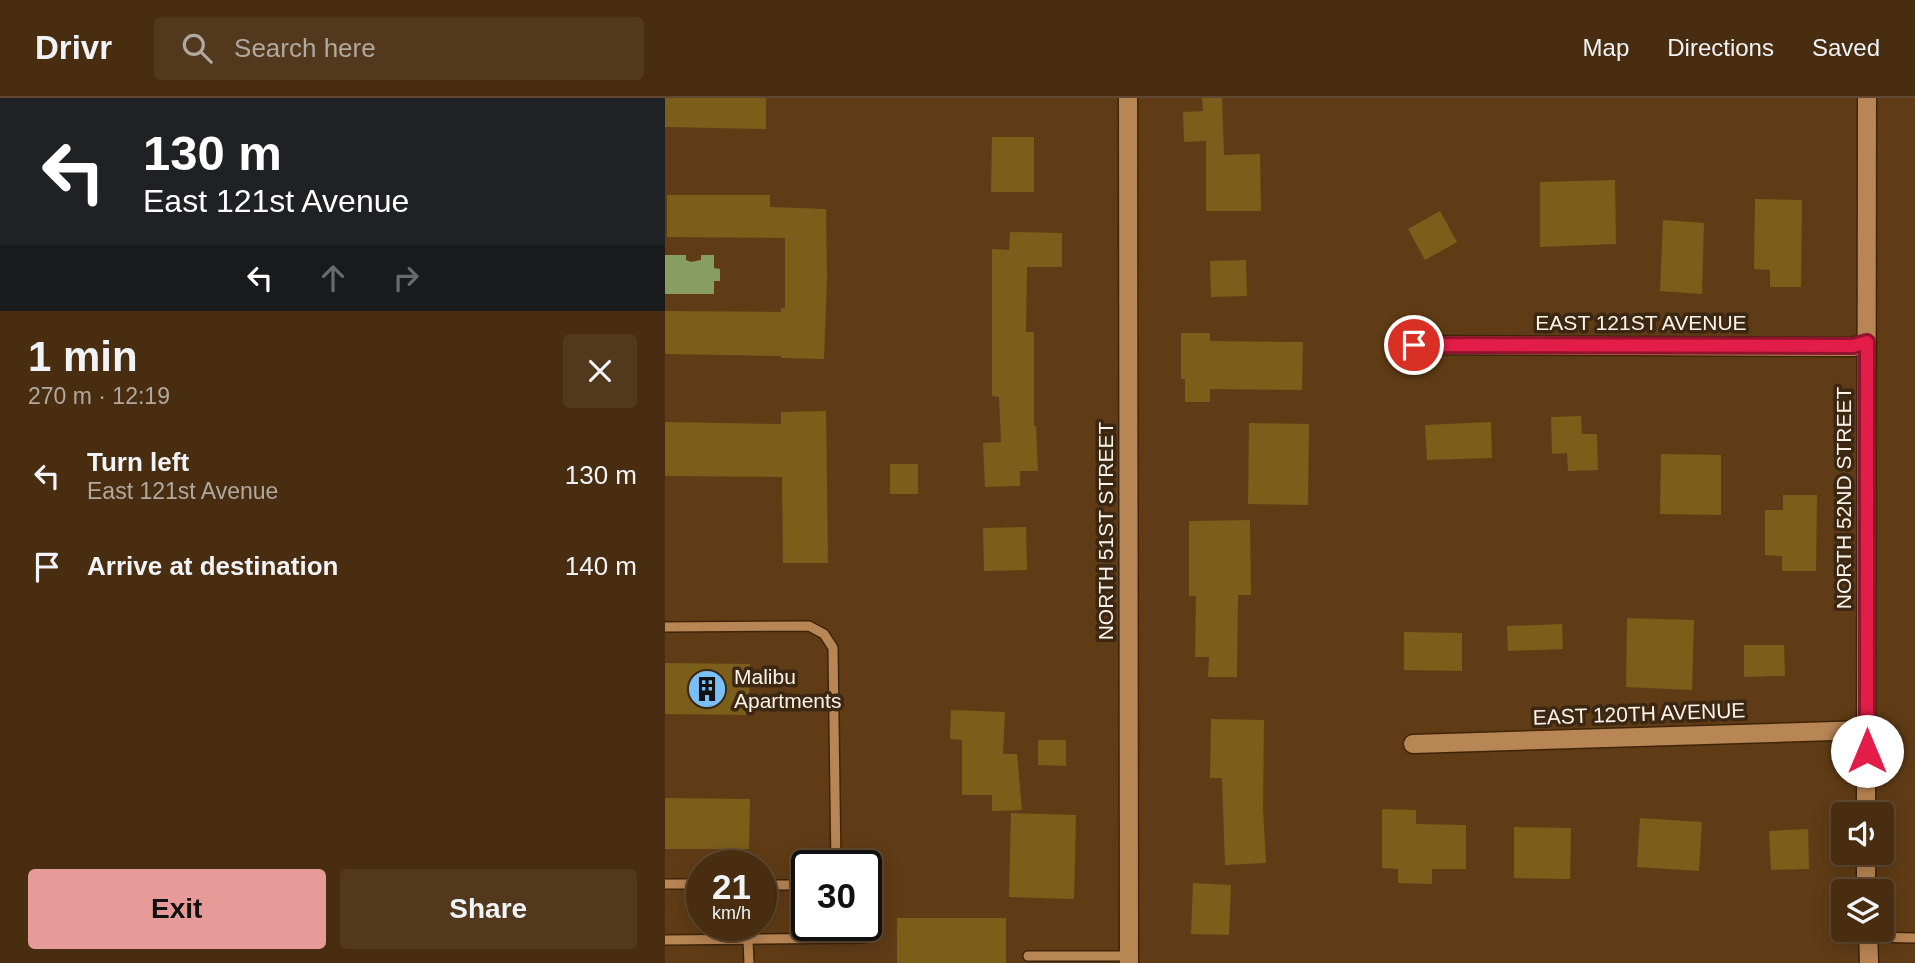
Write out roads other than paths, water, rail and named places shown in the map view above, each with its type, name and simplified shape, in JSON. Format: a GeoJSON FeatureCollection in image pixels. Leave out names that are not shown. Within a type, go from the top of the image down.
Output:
{"type":"FeatureCollection","features":[{"type":"Feature","properties":{"kind":"street","name":"NORTH 51ST STREET"},"geometry":{"type":"LineString","coordinates":[[1128,98],[1129,959]]}},
{"type":"Feature","properties":{"kind":"street","name":"NORTH 52ND STREET"},"geometry":{"type":"LineString","coordinates":[[1866,802],[1867,98]]}},
{"type":"Feature","properties":{"kind":"street","name":"EAST 121ST AVENUE"},"geometry":{"type":"LineString","coordinates":[[1414,345],[1853,346],[1867,342]]}},
{"type":"Feature","properties":{"kind":"street","name":"EAST 120TH AVENUE"},"geometry":{"type":"LineString","coordinates":[[1413,744],[1867,730]]}},
{"type":"Feature","properties":{"kind":"street"},"geometry":{"type":"LineString","coordinates":[[1869,942],[1869,963]]}},
{"type":"Feature","properties":{"kind":"lane"},"geometry":{"type":"LineString","coordinates":[[665,627],[809,626],[824,634],[833,648],[836,850]]}},
{"type":"Feature","properties":{"kind":"lane"},"geometry":{"type":"LineString","coordinates":[[665,884],[686,884]]}},
{"type":"Feature","properties":{"kind":"lane"},"geometry":{"type":"LineString","coordinates":[[1894,936],[1915,938]]}},
{"type":"Feature","properties":{"kind":"lane"},"geometry":{"type":"LineString","coordinates":[[665,940],[686,940]]}},
{"type":"Feature","properties":{"kind":"lane"},"geometry":{"type":"LineString","coordinates":[[748,941],[749,963]]}},
{"type":"Feature","properties":{"kind":"lane"},"geometry":{"type":"LineString","coordinates":[[1028,956],[1129,959]]}},
{"type":"Feature","properties":{"kind":"place","name":"Malibu Apartments"},"geometry":{"type":"Point","coordinates":[707,689]}}]}
